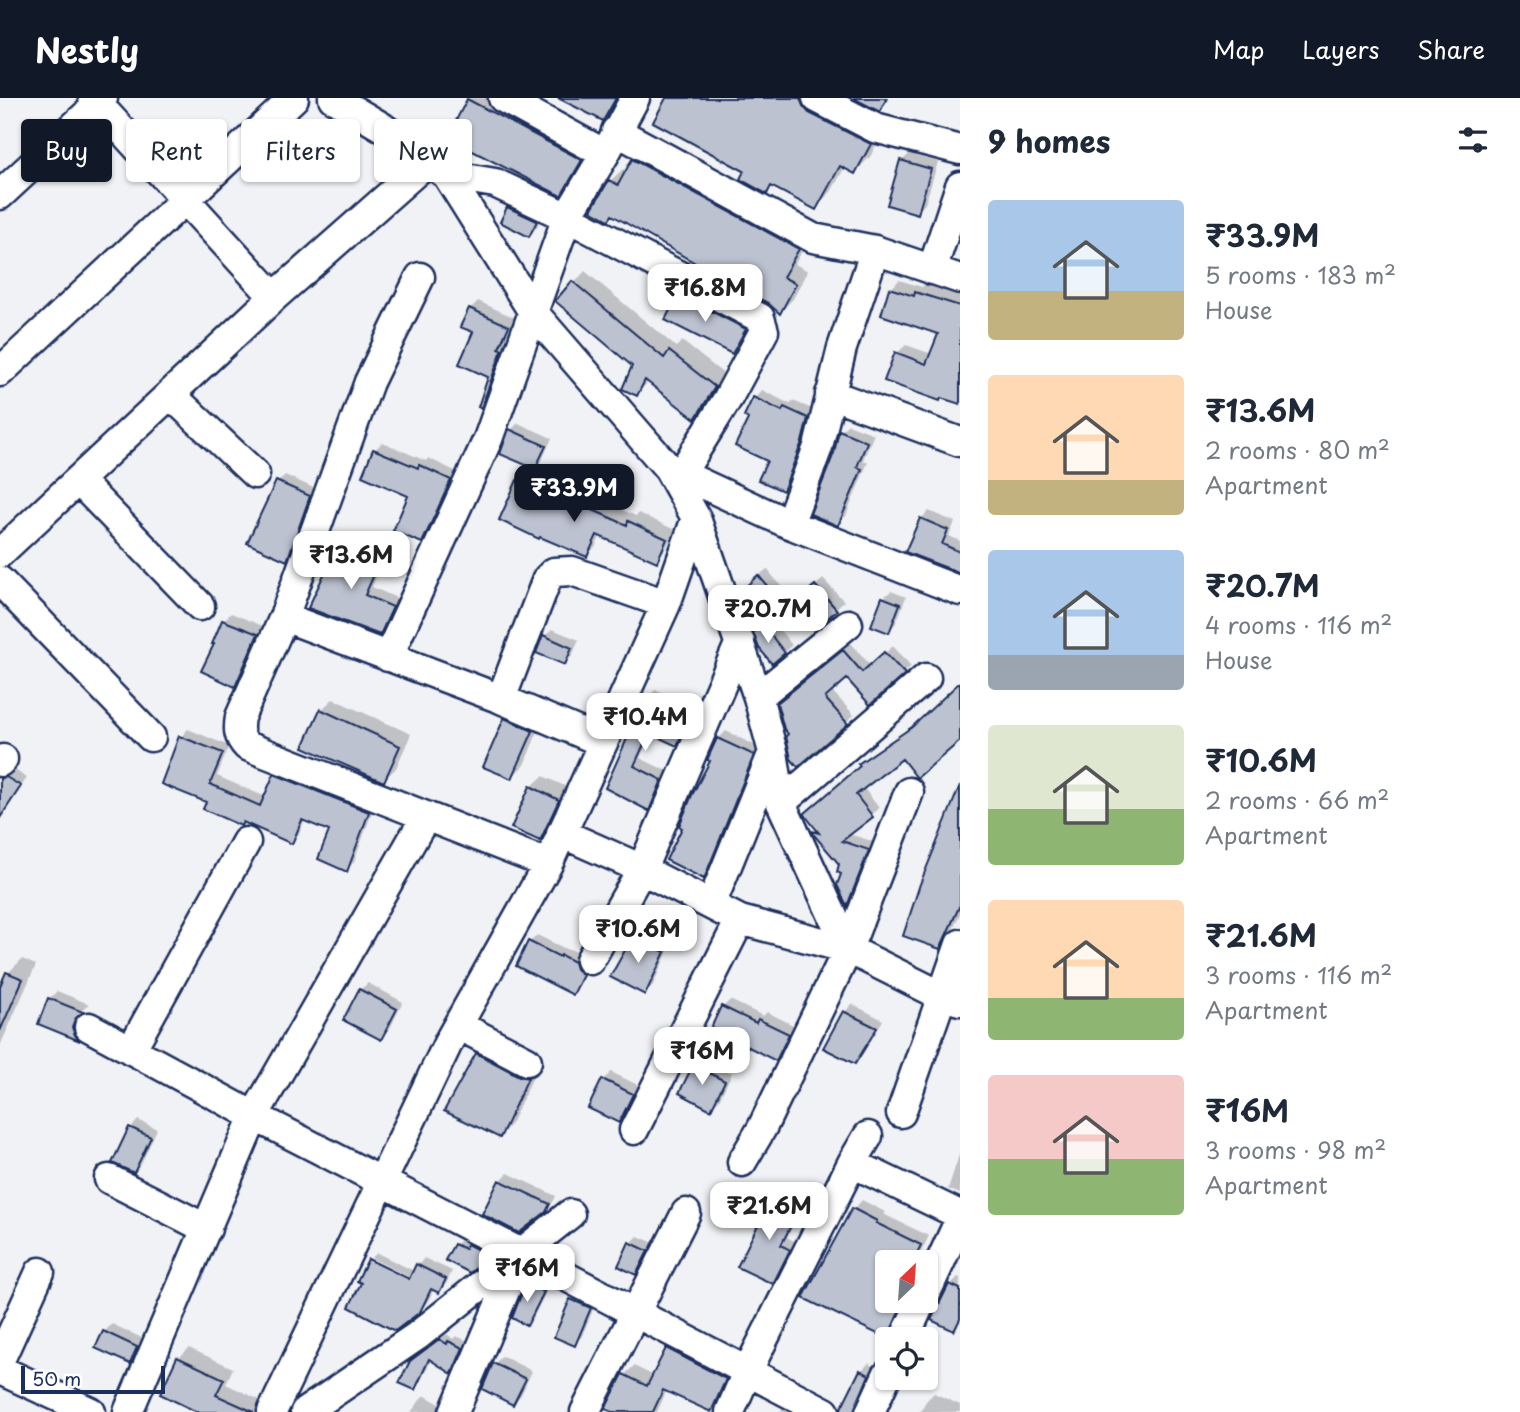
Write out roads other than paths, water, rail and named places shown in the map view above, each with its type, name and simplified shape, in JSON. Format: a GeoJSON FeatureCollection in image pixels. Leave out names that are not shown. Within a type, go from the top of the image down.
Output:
{"type":"FeatureCollection","features":[{"type":"Feature","properties":{"kind":"street"},"geometry":{"type":"LineString","coordinates":[[0,372],[293,98]]}},
{"type":"Feature","properties":{"kind":"street"},"geometry":{"type":"LineString","coordinates":[[332,98],[374,122]]}},
{"type":"Feature","properties":{"kind":"street"},"geometry":{"type":"LineString","coordinates":[[503,98],[610,142],[813,238],[875,250],[960,279]]}},
{"type":"Feature","properties":{"kind":"street"},"geometry":{"type":"LineString","coordinates":[[388,657],[488,439],[567,217],[635,98]]}},
{"type":"Feature","properties":{"kind":"street"},"geometry":{"type":"LineString","coordinates":[[817,98],[876,128],[960,150]]}},
{"type":"Feature","properties":{"kind":"street"},"geometry":{"type":"LineString","coordinates":[[0,195],[98,100],[274,297]]}},
{"type":"Feature","properties":{"kind":"street"},"geometry":{"type":"LineString","coordinates":[[472,177],[495,183],[567,217],[760,318],[764,331],[728,398],[675,471]]}},
{"type":"Feature","properties":{"kind":"street"},"geometry":{"type":"LineString","coordinates":[[0,553],[274,297],[419,182]]}},
{"type":"Feature","properties":{"kind":"street"},"geometry":{"type":"LineString","coordinates":[[446,182],[533,313],[675,471],[696,518],[758,697],[774,752],[781,803],[848,949]]}},
{"type":"Feature","properties":{"kind":"street"},"geometry":{"type":"LineString","coordinates":[[932,270],[960,186]]}},
{"type":"Feature","properties":{"kind":"street"},"geometry":{"type":"LineString","coordinates":[[789,524],[818,447],[830,394],[863,280],[875,250]]}},
{"type":"Feature","properties":{"kind":"street"},"geometry":{"type":"LineString","coordinates":[[420,277],[369,382],[284,617],[240,717],[240,739],[247,746],[548,864]]}},
{"type":"Feature","properties":{"kind":"street"},"geometry":{"type":"LineString","coordinates":[[170,394],[255,474]]}},
{"type":"Feature","properties":{"kind":"street"},"geometry":{"type":"LineString","coordinates":[[830,394],[960,442]]}},
{"type":"Feature","properties":{"kind":"street"},"geometry":{"type":"LineString","coordinates":[[675,471],[789,524],[960,591]]}},
{"type":"Feature","properties":{"kind":"street"},"geometry":{"type":"LineString","coordinates":[[78,480],[200,606]]}},
{"type":"Feature","properties":{"kind":"street"},"geometry":{"type":"LineString","coordinates":[[272,1412],[458,1025],[548,864],[666,604],[696,518]]}},
{"type":"Feature","properties":{"kind":"street"},"geometry":{"type":"LineString","coordinates":[[501,699],[547,579],[554,572],[572,571],[666,604]]}},
{"type":"Feature","properties":{"kind":"street"},"geometry":{"type":"LineString","coordinates":[[0,581],[151,737]]}},
{"type":"Feature","properties":{"kind":"street"},"geometry":{"type":"LineString","coordinates":[[284,617],[501,699],[602,742]]}},
{"type":"Feature","properties":{"kind":"street"},"geometry":{"type":"LineString","coordinates":[[758,697],[848,624]]}},
{"type":"Feature","properties":{"kind":"street"},"geometry":{"type":"LineString","coordinates":[[590,960],[642,869],[740,642]]}},
{"type":"Feature","properties":{"kind":"street"},"geometry":{"type":"LineString","coordinates":[[781,803],[926,677]]}},
{"type":"Feature","properties":{"kind":"street"},"geometry":{"type":"LineString","coordinates":[[711,905],[774,752]]}},
{"type":"Feature","properties":{"kind":"street"},"geometry":{"type":"LineString","coordinates":[[742,1162],[762,1128],[848,949],[909,792]]}},
{"type":"Feature","properties":{"kind":"street"},"geometry":{"type":"LineString","coordinates":[[128,1412],[254,1116],[426,816]]}},
{"type":"Feature","properties":{"kind":"street"},"geometry":{"type":"LineString","coordinates":[[561,833],[642,869],[740,920],[848,949],[951,998]]}},
{"type":"Feature","properties":{"kind":"street"},"geometry":{"type":"LineString","coordinates":[[131,1050],[246,842]]}},
{"type":"Feature","properties":{"kind":"street"},"geometry":{"type":"LineString","coordinates":[[634,1130],[740,920]]}},
{"type":"Feature","properties":{"kind":"street"},"geometry":{"type":"LineString","coordinates":[[901,1113],[951,998],[960,944]]}},
{"type":"Feature","properties":{"kind":"street"},"geometry":{"type":"LineString","coordinates":[[458,1025],[527,1061]]}},
{"type":"Feature","properties":{"kind":"street"},"geometry":{"type":"LineString","coordinates":[[89,1027],[254,1116],[825,1412]]}},
{"type":"Feature","properties":{"kind":"street"},"geometry":{"type":"LineString","coordinates":[[730,1412],[747,1372],[868,1136]]}},
{"type":"Feature","properties":{"kind":"street"},"geometry":{"type":"LineString","coordinates":[[852,1163],[960,1217],[938,1266]]}},
{"type":"Feature","properties":{"kind":"street"},"geometry":{"type":"LineString","coordinates":[[109,1179],[207,1229]]}},
{"type":"Feature","properties":{"kind":"street"},"geometry":{"type":"LineString","coordinates":[[585,1412],[686,1213]]}},
{"type":"Feature","properties":{"kind":"street"},"geometry":{"type":"LineString","coordinates":[[305,1412],[417,1336],[570,1214]]}},
{"type":"Feature","properties":{"kind":"street"},"geometry":{"type":"LineString","coordinates":[[454,1412],[521,1253]]}},
{"type":"Feature","properties":{"kind":"street"},"geometry":{"type":"LineString","coordinates":[[0,1360],[40,1272]]}},
{"type":"Feature","properties":{"kind":"street"},"geometry":{"type":"LineString","coordinates":[[0,1370],[91,1412]]}},
{"type":"Feature","properties":{"kind":"street"},"geometry":{"type":"LineString","coordinates":[[870,1412],[880,1390]]}}]}
